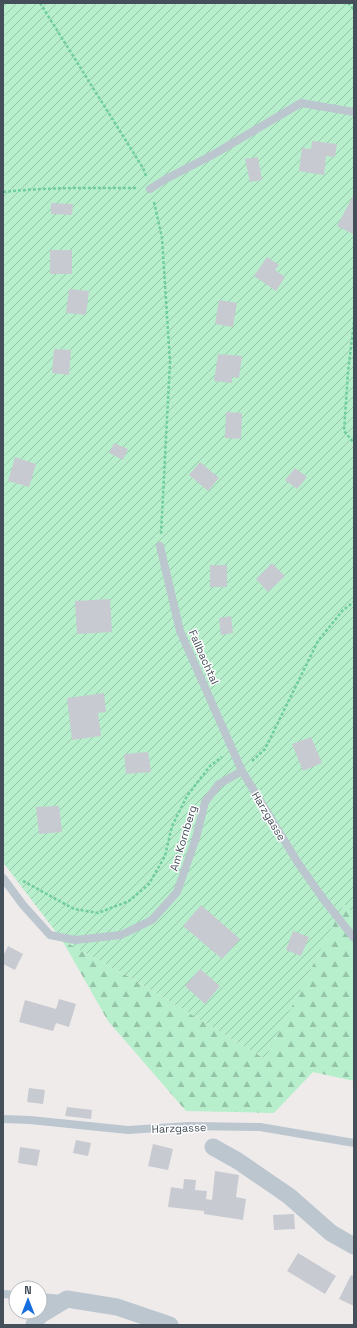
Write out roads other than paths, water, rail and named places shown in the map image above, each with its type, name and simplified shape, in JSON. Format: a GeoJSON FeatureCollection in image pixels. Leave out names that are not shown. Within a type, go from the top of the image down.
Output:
{"type":"FeatureCollection","features":[{"type":"Feature","properties":{"kind":"street","name":"Harzgasse"},"geometry":{"type":"LineString","coordinates":[[213,1147],[289,1196],[331,1233],[354,1246]]}},
{"type":"Feature","properties":{"kind":"street"},"geometry":{"type":"LineString","coordinates":[[34,1325],[39,1316],[67,1299],[117,1307],[170,1325]]}},
{"type":"Feature","properties":{"kind":"lane"},"geometry":{"type":"LineString","coordinates":[[150,189],[216,153],[301,103],[354,112]]}},
{"type":"Feature","properties":{"kind":"lane","name":"Fallbachtal"},"geometry":{"type":"LineString","coordinates":[[160,546],[180,631],[242,771]]}},
{"type":"Feature","properties":{"kind":"lane","name":"Am Kornberg"},"geometry":{"type":"LineString","coordinates":[[3,878],[23,905],[50,935],[75,940],[127,932],[152,920],[177,892],[196,838],[205,802],[219,784],[242,771]]}},
{"type":"Feature","properties":{"kind":"lane","name":"Harzgasse"},"geometry":{"type":"LineString","coordinates":[[242,771],[298,863],[324,900],[354,938]]}},
{"type":"Feature","properties":{"kind":"lane","name":"Harzgasse"},"geometry":{"type":"LineString","coordinates":[[3,1119],[30,1120],[128,1130],[189,1126],[260,1127],[354,1143]]}},
{"type":"Feature","properties":{"kind":"lane"},"geometry":{"type":"LineString","coordinates":[[48,1298],[67,1299]]}}]}
